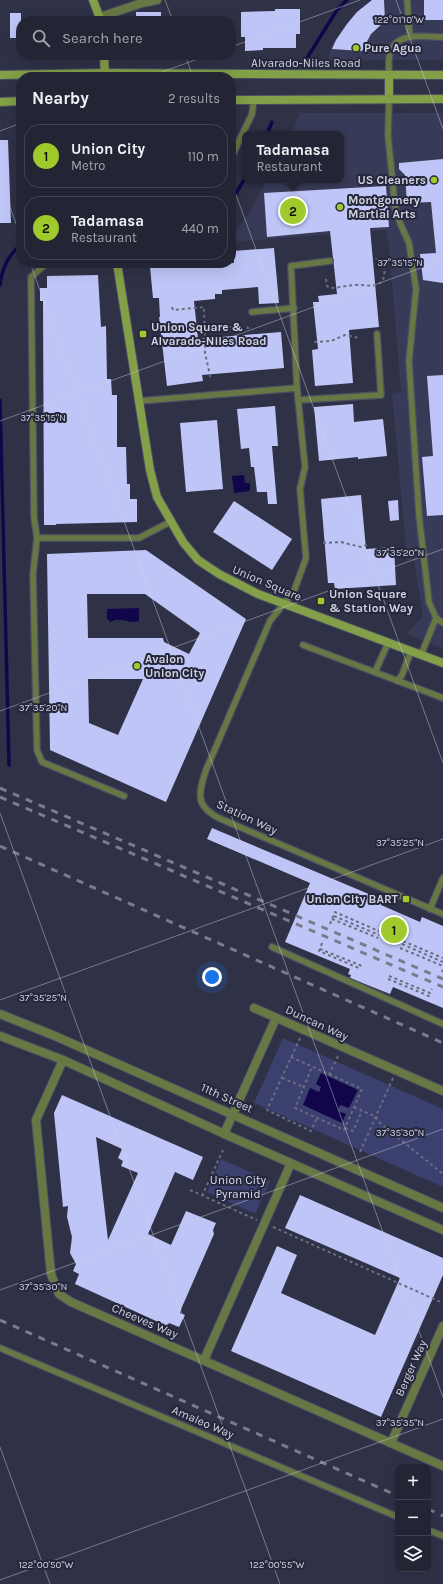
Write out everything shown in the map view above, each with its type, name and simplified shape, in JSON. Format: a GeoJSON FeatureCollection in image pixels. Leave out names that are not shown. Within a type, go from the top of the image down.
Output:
{"type":"FeatureCollection","features":[{"type":"Feature","properties":{"kind":"main road"},"geometry":{"type":"LineString","coordinates":[[93,0],[99,16]]}},
{"type":"Feature","properties":{"kind":"main road"},"geometry":{"type":"LineString","coordinates":[[104,60],[105,72]]}},
{"type":"Feature","properties":{"kind":"main road","name":"Alvarado-Niles Road"},"geometry":{"type":"LineString","coordinates":[[0,75],[16,75]]}},
{"type":"Feature","properties":{"kind":"main road","name":"Alvarado-Niles Road"},"geometry":{"type":"LineString","coordinates":[[236,75],[443,75]]}},
{"type":"Feature","properties":{"kind":"main road"},"geometry":{"type":"LineString","coordinates":[[389,76],[389,99]]}},
{"type":"Feature","properties":{"kind":"main road"},"geometry":{"type":"LineString","coordinates":[[236,100],[443,99]]}},
{"type":"Feature","properties":{"kind":"main road"},"geometry":{"type":"LineString","coordinates":[[0,102],[16,102]]}},
{"type":"Feature","properties":{"kind":"main road","name":"Union Square"},"geometry":{"type":"LineString","coordinates":[[118,268],[150,470],[157,497],[170,522],[194,555],[208,567],[239,586],[443,663]]}},
{"type":"Feature","properties":{"kind":"street"},"geometry":{"type":"LineString","coordinates":[[107,16],[134,5],[158,0]]}},
{"type":"Feature","properties":{"kind":"street"},"geometry":{"type":"LineString","coordinates":[[254,1008],[276,1018]]}},
{"type":"Feature","properties":{"kind":"street","name":"11th Street"},"geometry":{"type":"LineString","coordinates":[[0,1014],[55,1036],[443,1208]]}},
{"type":"Feature","properties":{"kind":"street","name":"Duncan Way"},"geometry":{"type":"LineString","coordinates":[[224,1134],[276,1018],[443,1091]]}},
{"type":"Feature","properties":{"kind":"street"},"geometry":{"type":"LineString","coordinates":[[0,1036],[63,1060],[224,1134],[443,1230]]}},
{"type":"Feature","properties":{"kind":"street","name":"Cheeves Way"},"geometry":{"type":"LineString","coordinates":[[63,1060],[36,1120],[50,1270],[57,1291],[71,1302],[443,1466]]}},
{"type":"Feature","properties":{"kind":"street"},"geometry":{"type":"LineString","coordinates":[[204,1360],[290,1163]]}},
{"type":"Feature","properties":{"kind":"street","name":"Berger Way"},"geometry":{"type":"LineString","coordinates":[[391,1443],[443,1326]]}},
{"type":"Feature","properties":{"kind":"lane"},"geometry":{"type":"LineString","coordinates":[[407,0],[410,37]]}},
{"type":"Feature","properties":{"kind":"lane"},"geometry":{"type":"LineString","coordinates":[[389,76],[389,54],[393,46],[400,40],[410,37],[443,37]]}},
{"type":"Feature","properties":{"kind":"lane"},"geometry":{"type":"LineString","coordinates":[[389,99],[388,135],[395,207],[409,243],[416,288],[409,376],[419,515],[429,602],[436,618],[443,623]]}},
{"type":"Feature","properties":{"kind":"lane"},"geometry":{"type":"LineString","coordinates":[[244,131],[252,114],[254,100]]}},
{"type":"Feature","properties":{"kind":"lane"},"geometry":{"type":"LineString","coordinates":[[236,148],[242,135]]}},
{"type":"Feature","properties":{"kind":"lane"},"geometry":{"type":"LineString","coordinates":[[283,603],[294,591],[306,558],[300,489],[305,467],[297,388],[291,266],[330,261]]}},
{"type":"Feature","properties":{"kind":"lane"},"geometry":{"type":"LineString","coordinates":[[41,268],[31,277],[34,517],[37,538],[33,574],[37,750],[42,762],[124,796]]}},
{"type":"Feature","properties":{"kind":"lane"},"geometry":{"type":"LineString","coordinates":[[252,312],[294,308]]}},
{"type":"Feature","properties":{"kind":"lane"},"geometry":{"type":"LineString","coordinates":[[298,400],[381,395],[377,334]]}},
{"type":"Feature","properties":{"kind":"lane"},"geometry":{"type":"LineString","coordinates":[[139,401],[297,388]]}},
{"type":"Feature","properties":{"kind":"lane"},"geometry":{"type":"LineString","coordinates":[[37,538],[139,538],[170,522]]}},
{"type":"Feature","properties":{"kind":"lane","name":"Station Way"},"geometry":{"type":"LineString","coordinates":[[283,603],[269,624],[206,770],[200,789],[201,802],[208,813],[214,816],[443,914]]}},
{"type":"Feature","properties":{"kind":"lane"},"geometry":{"type":"LineString","coordinates":[[421,655],[436,618]]}},
{"type":"Feature","properties":{"kind":"lane"},"geometry":{"type":"LineString","coordinates":[[375,672],[388,643]]}},
{"type":"Feature","properties":{"kind":"lane"},"geometry":{"type":"LineString","coordinates":[[303,645],[443,698]]}},
{"type":"Feature","properties":{"kind":"lane"},"geometry":{"type":"LineString","coordinates":[[397,681],[402,675],[411,651]]}},
{"type":"Feature","properties":{"kind":"lane"},"geometry":{"type":"LineString","coordinates":[[430,908],[443,878]]}},
{"type":"Feature","properties":{"kind":"lane"},"geometry":{"type":"LineString","coordinates":[[272,947],[443,1024]]}},
{"type":"Feature","properties":{"kind":"lane","name":"Amaleo Way"},"geometry":{"type":"LineString","coordinates":[[0,1348],[395,1516]]}},
{"type":"Feature","properties":{"kind":"lane"},"geometry":{"type":"LineString","coordinates":[[431,1531],[443,1536]]}},
{"type":"Feature","properties":{"kind":"path"},"geometry":{"type":"LineString","coordinates":[[326,279],[327,286],[330,288],[356,285],[366,287],[375,285],[383,281],[385,269],[383,261],[375,258]]}},
{"type":"Feature","properties":{"kind":"path"},"geometry":{"type":"LineString","coordinates":[[172,307],[173,310],[204,307],[205,352],[211,380]]}},
{"type":"Feature","properties":{"kind":"path"},"geometry":{"type":"LineString","coordinates":[[205,332],[229,327],[249,328]]}},
{"type":"Feature","properties":{"kind":"path"},"geometry":{"type":"LineString","coordinates":[[314,342],[331,341],[345,335],[360,338]]}},
{"type":"Feature","properties":{"kind":"path"},"geometry":{"type":"LineString","coordinates":[[323,543],[341,542],[361,547],[369,544]]}},
{"type":"Feature","properties":{"kind":"path"},"geometry":{"type":"LineString","coordinates":[[330,924],[335,912],[381,932]]}},
{"type":"Feature","properties":{"kind":"path"},"geometry":{"type":"LineString","coordinates":[[334,916],[379,935]]}},
{"type":"Feature","properties":{"kind":"path"},"geometry":{"type":"LineString","coordinates":[[332,919],[378,938]]}},
{"type":"Feature","properties":{"kind":"path"},"geometry":{"type":"LineString","coordinates":[[403,941],[443,958]]}},
{"type":"Feature","properties":{"kind":"path"},"geometry":{"type":"LineString","coordinates":[[322,943],[320,949],[361,967]]}},
{"type":"Feature","properties":{"kind":"path"},"geometry":{"type":"LineString","coordinates":[[402,944],[443,962]]}},
{"type":"Feature","properties":{"kind":"path"},"geometry":{"type":"LineString","coordinates":[[400,948],[443,966]]}},
{"type":"Feature","properties":{"kind":"path"},"geometry":{"type":"LineString","coordinates":[[389,976],[430,993]]}},
{"type":"Feature","properties":{"kind":"path"},"geometry":{"type":"LineString","coordinates":[[388,979],[429,996],[432,989]]}},
{"type":"Feature","properties":{"kind":"path"},"geometry":{"type":"LineString","coordinates":[[304,1029],[267,1110],[311,1130],[317,1118]]}},
{"type":"Feature","properties":{"kind":"path"},"geometry":{"type":"LineString","coordinates":[[330,1075],[342,1048]]}},
{"type":"Feature","properties":{"kind":"path"},"geometry":{"type":"LineString","coordinates":[[291,1057],[362,1089],[345,1128]]}},
{"type":"Feature","properties":{"kind":"path"},"geometry":{"type":"LineString","coordinates":[[312,1067],[295,1108],[344,1130],[345,1128],[353,1131],[362,1111]]}},
{"type":"Feature","properties":{"kind":"path"},"geometry":{"type":"LineString","coordinates":[[360,1152],[396,1070]]}},
{"type":"Feature","properties":{"kind":"path"},"geometry":{"type":"LineString","coordinates":[[282,1078],[304,1088]]}},
{"type":"Feature","properties":{"kind":"path"},"geometry":{"type":"LineString","coordinates":[[252,1108],[254,1104]]}},
{"type":"Feature","properties":{"kind":"path"},"geometry":{"type":"LineString","coordinates":[[354,1107],[376,1117],[380,1123],[443,1174]]}},
{"type":"Feature","properties":{"kind":"path"},"geometry":{"type":"LineString","coordinates":[[202,1196],[223,1150]]}},
{"type":"Feature","properties":{"kind":"path"},"geometry":{"type":"LineString","coordinates":[[190,1190],[443,1303]]}},
{"type":"Feature","properties":{"kind":"shaded area"},"geometry":{"type":"Polygon","coordinates":[[[371,0],[443,0],[443,60],[328,60],[332,45],[342,30],[355,13],[371,0]]]}},
{"type":"Feature","properties":{"kind":"shaded area"},"geometry":{"type":"Polygon","coordinates":[[[300,113],[443,113],[443,648],[406,634],[423,616],[414,560],[407,560],[392,393],[401,392],[389,246],[386,230],[236,242],[236,231],[250,211],[265,183],[344,183],[344,131],[292,131],[300,113]]]}},
{"type":"Feature","properties":{"kind":"shaded area"},"geometry":{"type":"Polygon","coordinates":[[[244,475],[245,483],[250,483],[250,491],[234,493],[232,476],[244,475]]]}},
{"type":"Feature","properties":{"kind":"shaded area"},"geometry":{"type":"Polygon","coordinates":[[[139,608],[139,621],[131,622],[115,620],[111,622],[107,619],[107,609],[139,608]]]}},
{"type":"Feature","properties":{"kind":"shaded area"},"geometry":{"type":"Polygon","coordinates":[[[321,1073],[358,1090],[349,1108],[340,1105],[338,1111],[346,1114],[342,1123],[303,1105],[310,1088],[319,1092],[321,1087],[316,1084],[321,1073]]]}},
{"type":"Feature","properties":{"kind":"green space"},"geometry":{"type":"Polygon","coordinates":[[[283,1038],[443,1109],[443,1187],[254,1103],[283,1038]]]}},
{"type":"Feature","properties":{"kind":"green space","name":"Union City Pyramid"},"geometry":{"type":"Polygon","coordinates":[[[221,1159],[270,1181],[255,1214],[207,1192],[221,1159]]]}},
{"type":"Feature","properties":{"kind":"building"},"geometry":{"type":"Polygon","coordinates":[[[372,0],[384,0],[385,21],[371,34],[362,51],[332,49],[336,40],[347,24],[357,12],[372,0]]]}},
{"type":"Feature","properties":{"kind":"building"},"geometry":{"type":"Polygon","coordinates":[[[424,0],[443,0],[443,20],[424,20],[424,0]]]}},
{"type":"Feature","properties":{"kind":"building"},"geometry":{"type":"Polygon","coordinates":[[[275,9],[300,9],[300,34],[296,34],[296,48],[263,48],[263,50],[245,51],[245,37],[241,37],[241,12],[275,11],[275,9]]]}},
{"type":"Feature","properties":{"kind":"building"},"geometry":{"type":"Polygon","coordinates":[[[136,12],[161,12],[161,16],[136,16],[136,12]]]}},
{"type":"Feature","properties":{"kind":"building"},"geometry":{"type":"Polygon","coordinates":[[[10,13],[21,13],[21,16],[16,16],[16,38],[10,38],[10,13]]]}},
{"type":"Feature","properties":{"kind":"building"},"geometry":{"type":"Polygon","coordinates":[[[0,140],[8,140],[11,223],[0,223],[0,140]]]}},
{"type":"Feature","properties":{"kind":"building"},"geometry":{"type":"Polygon","coordinates":[[[443,159],[443,283],[423,280],[420,254],[436,253],[431,202],[407,203],[405,175],[399,169],[399,163],[443,159]]]}},
{"type":"Feature","properties":{"kind":"building"},"geometry":{"type":"Polygon","coordinates":[[[386,186],[389,227],[370,228],[379,327],[349,330],[353,383],[315,386],[312,350],[318,349],[313,302],[319,302],[318,296],[337,294],[330,231],[267,237],[264,193],[386,186]]]}},
{"type":"Feature","properties":{"kind":"building"},"geometry":{"type":"Polygon","coordinates":[[[274,248],[279,303],[259,304],[258,287],[222,290],[222,294],[215,294],[215,299],[194,301],[198,339],[281,332],[284,368],[202,375],[203,381],[167,386],[159,317],[159,298],[153,298],[150,268],[236,268],[236,251],[274,248]]]}},
{"type":"Feature","properties":{"kind":"building"},"geometry":{"type":"Polygon","coordinates":[[[98,275],[101,327],[106,326],[107,379],[111,379],[112,395],[117,395],[117,447],[126,447],[127,484],[130,484],[130,499],[137,499],[137,522],[44,525],[43,301],[40,301],[40,288],[47,288],[47,276],[98,275]]]}},
{"type":"Feature","properties":{"kind":"building"},"geometry":{"type":"Polygon","coordinates":[[[443,375],[443,515],[427,516],[422,457],[433,456],[427,376],[443,375]]]}},
{"type":"Feature","properties":{"kind":"building"},"geometry":{"type":"Polygon","coordinates":[[[353,404],[354,422],[383,419],[387,456],[319,461],[314,407],[353,404]]]}},
{"type":"Feature","properties":{"kind":"building"},"geometry":{"type":"Polygon","coordinates":[[[275,406],[278,446],[272,446],[277,504],[268,504],[267,492],[257,492],[254,467],[251,467],[249,448],[241,449],[237,409],[275,406]]]}},
{"type":"Feature","properties":{"kind":"building"},"geometry":{"type":"Polygon","coordinates":[[[217,420],[223,489],[186,492],[180,423],[217,420]]]}},
{"type":"Feature","properties":{"kind":"building"},"geometry":{"type":"Polygon","coordinates":[[[361,495],[366,549],[394,547],[396,585],[335,589],[334,583],[328,583],[321,499],[361,495]]]}},
{"type":"Feature","properties":{"kind":"building"},"geometry":{"type":"Polygon","coordinates":[[[398,500],[399,520],[390,521],[388,501],[398,500]]]}},
{"type":"Feature","properties":{"kind":"building"},"geometry":{"type":"Polygon","coordinates":[[[234,501],[292,539],[272,570],[213,532],[234,501]]]}},
{"type":"Feature","properties":{"kind":"building","name":"Avalon Union City"},"geometry":{"type":"Polygon","coordinates":[[[146,550],[246,619],[166,802],[50,750],[47,554],[146,550]],[[87,594],[88,638],[163,638],[164,642],[189,654],[200,633],[145,594],[87,594]],[[88,679],[89,723],[118,735],[143,679],[88,679]]]}},
{"type":"Feature","properties":{"kind":"building"},"geometry":{"type":"Polygon","coordinates":[[[212,828],[383,900],[381,905],[420,922],[422,917],[443,926],[443,1008],[393,987],[390,994],[350,978],[351,975],[348,974],[350,969],[285,942],[310,883],[207,839],[212,828]]]}},
{"type":"Feature","properties":{"kind":"building"},"geometry":{"type":"Polygon","coordinates":[[[62,1095],[203,1157],[193,1180],[175,1172],[148,1234],[171,1245],[186,1211],[216,1223],[213,1230],[214,1234],[182,1307],[180,1313],[185,1315],[179,1327],[169,1323],[167,1326],[75,1284],[79,1274],[73,1271],[76,1264],[70,1253],[72,1237],[67,1217],[68,1206],[63,1207],[54,1113],[62,1095]],[[96,1137],[108,1240],[138,1173],[121,1166],[123,1161],[118,1158],[122,1149],[96,1137]]]}},
{"type":"Feature","properties":{"kind":"building"},"geometry":{"type":"Polygon","coordinates":[[[300,1195],[443,1258],[443,1275],[381,1417],[231,1351],[277,1246],[297,1255],[281,1293],[375,1335],[400,1278],[285,1228],[300,1195]]]}},
{"type":"Feature","properties":{"kind":"waterway"},"geometry":{"type":"LineString","coordinates":[[307,58],[337,10],[347,0]]}},
{"type":"Feature","properties":{"kind":"waterway"},"geometry":{"type":"LineString","coordinates":[[268,131],[272,122]]}},
{"type":"Feature","properties":{"kind":"waterway"},"geometry":{"type":"LineString","coordinates":[[236,193],[242,183]]}},
{"type":"Feature","properties":{"kind":"waterway"},"geometry":{"type":"LineString","coordinates":[[0,285],[2,273],[6,263],[16,250]]}},
{"type":"Feature","properties":{"kind":"waterway"},"geometry":{"type":"LineString","coordinates":[[0,400],[9,765]]}},
{"type":"Feature","properties":{"kind":"railway"},"geometry":{"type":"LineString","coordinates":[[0,788],[443,979]]}},
{"type":"Feature","properties":{"kind":"railway"},"geometry":{"type":"LineString","coordinates":[[0,797],[443,987]]}},
{"type":"Feature","properties":{"kind":"railway"},"geometry":{"type":"LineString","coordinates":[[0,846],[443,1043]]}},
{"type":"Feature","properties":{"kind":"railway"},"geometry":{"type":"LineString","coordinates":[[0,1320],[395,1495]]}},
{"type":"Feature","properties":{"kind":"railway"},"geometry":{"type":"LineString","coordinates":[[431,1510],[443,1516]]}},
{"type":"Feature","properties":{"kind":"place","name":"Pure Agua"},"geometry":{"type":"Point","coordinates":[356,48]}},
{"type":"Feature","properties":{"kind":"place","name":"US Cleaners"},"geometry":{"type":"Point","coordinates":[434,180]}},
{"type":"Feature","properties":{"kind":"place","name":"Montgomery Martial Arts"},"geometry":{"type":"Point","coordinates":[340,207]}},
{"type":"Feature","properties":{"kind":"place","name":"Tadamasa"},"geometry":{"type":"Point","coordinates":[293,211]}},
{"type":"Feature","properties":{"kind":"place","name":"Union Square & Alvarado-Niles Road"},"geometry":{"type":"Point","coordinates":[143,334]}},
{"type":"Feature","properties":{"kind":"place","name":"Union Square & Station Way"},"geometry":{"type":"Point","coordinates":[321,601]}},
{"type":"Feature","properties":{"kind":"place","name":"Avalon Union City"},"geometry":{"type":"Point","coordinates":[137,666]}},
{"type":"Feature","properties":{"kind":"place","name":"Union City BART"},"geometry":{"type":"Point","coordinates":[406,899]}},
{"type":"Feature","properties":{"kind":"place","name":"Union City"},"geometry":{"type":"Point","coordinates":[394,930]}}]}
